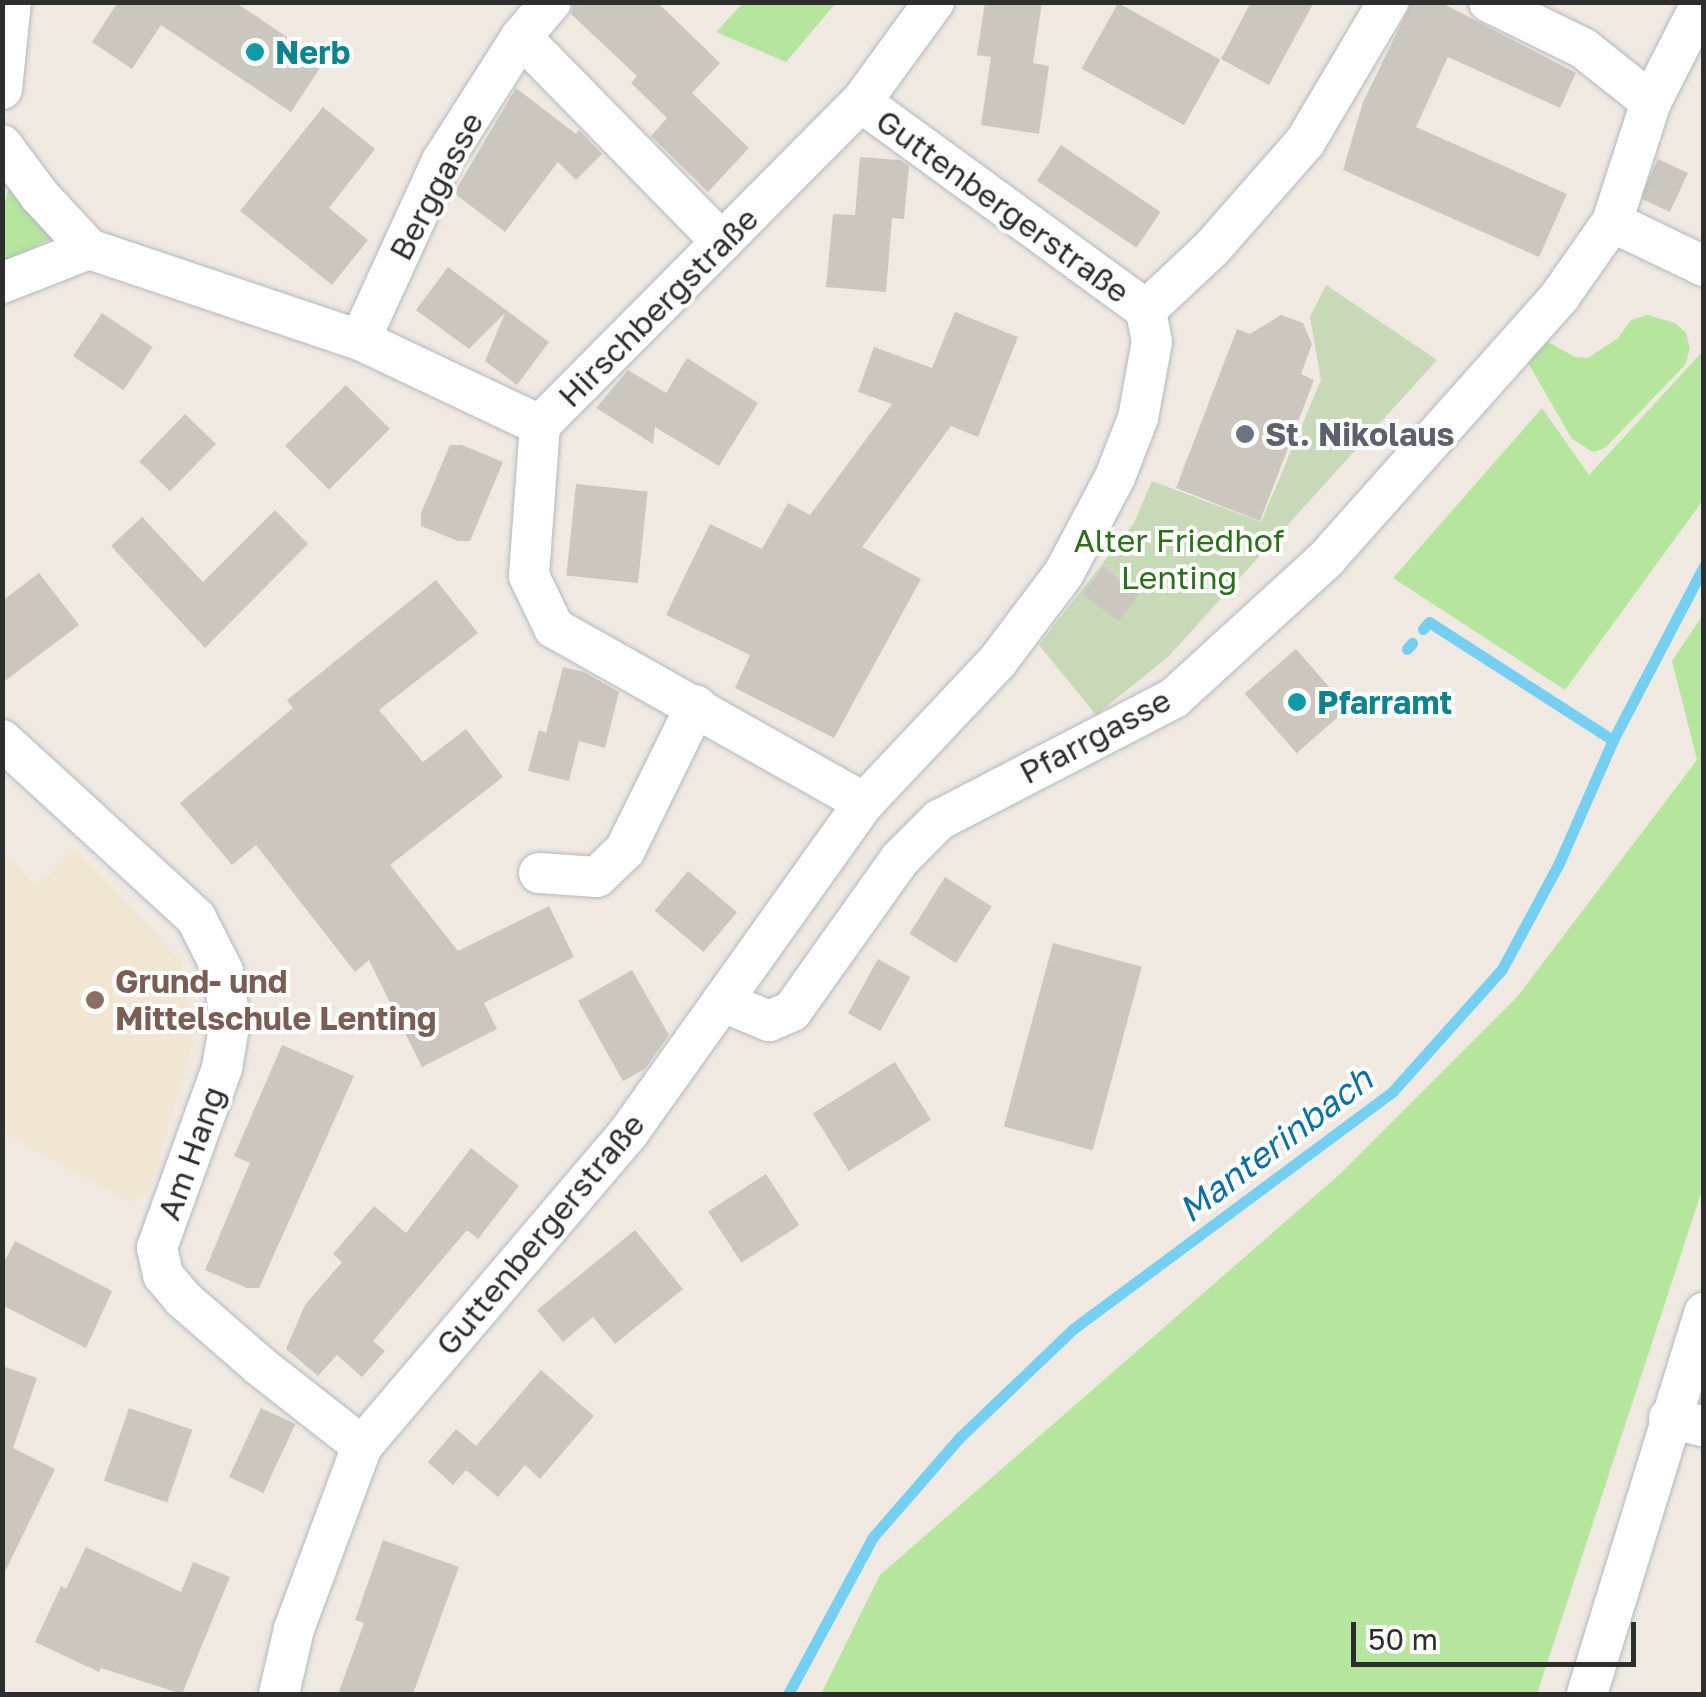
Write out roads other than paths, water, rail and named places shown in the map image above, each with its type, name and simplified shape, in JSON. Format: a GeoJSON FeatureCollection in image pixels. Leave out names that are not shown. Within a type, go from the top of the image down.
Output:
{"type":"FeatureCollection","features":[{"type":"Feature","properties":{"kind":"street","name":"Berggasse"},"geometry":{"type":"LineString","coordinates":[[360,340],[442,160],[521,38],[551,2]]}},
{"type":"Feature","properties":{"kind":"street","name":"Hirschbergstraße"},"geometry":{"type":"LineString","coordinates":[[2,144],[40,196],[89,249],[360,340],[540,425],[861,102],[934,2]]}},
{"type":"Feature","properties":{"kind":"street","name":"Guttenbergerstraße"},"geometry":{"type":"LineString","coordinates":[[1146,310],[1212,248],[1305,142],[1388,2]]}},
{"type":"Feature","properties":{"kind":"street"},"geometry":{"type":"LineString","coordinates":[[1489,2],[1583,48],[1651,102]]}},
{"type":"Feature","properties":{"kind":"street","name":"Pfarrgasse"},"geometry":{"type":"LineString","coordinates":[[722,1002],[769,1021],[792,1011],[900,859],[939,820],[1174,698],[1302,582],[1358,525],[1560,296],[1612,222],[1651,102],[1702,2]]}},
{"type":"Feature","properties":{"kind":"street"},"geometry":{"type":"LineString","coordinates":[[2,90],[8,6]]}},
{"type":"Feature","properties":{"kind":"street"},"geometry":{"type":"LineString","coordinates":[[521,38],[722,242]]}},
{"type":"Feature","properties":{"kind":"street","name":"Guttenbergerstraße"},"geometry":{"type":"LineString","coordinates":[[279,1694],[294,1629],[362,1446],[630,1132],[864,803],[998,662],[1064,573],[1115,477],[1138,418],[1152,342],[1146,310],[861,102]]}},
{"type":"Feature","properties":{"kind":"street"},"geometry":{"type":"LineString","coordinates":[[1612,222],[1704,266]]}},
{"type":"Feature","properties":{"kind":"street"},"geometry":{"type":"LineString","coordinates":[[2,283],[89,249]]}},
{"type":"Feature","properties":{"kind":"street"},"geometry":{"type":"LineString","coordinates":[[540,425],[528,576],[554,628],[864,803]]}},
{"type":"Feature","properties":{"kind":"street"},"geometry":{"type":"LineString","coordinates":[[539,874],[597,877],[625,850],[696,706]]}},
{"type":"Feature","properties":{"kind":"street","name":"Am Hang"},"geometry":{"type":"LineString","coordinates":[[2,740],[196,918],[224,970],[230,1022],[222,1068],[158,1248],[162,1275],[183,1299],[260,1366],[362,1446]]}},
{"type":"Feature","properties":{"kind":"street"},"geometry":{"type":"LineString","coordinates":[[1587,1694],[1686,1423],[1704,1313]]}},
{"type":"Feature","properties":{"kind":"waterway","name":"Manterinbach"},"geometry":{"type":"LineString","coordinates":[[788,1694],[873,1537],[959,1438],[1073,1329],[1393,1091],[1502,969],[1559,863],[1613,740],[1704,566]]}},
{"type":"Feature","properties":{"kind":"waterway"},"geometry":{"type":"LineString","coordinates":[[1423,629],[1429,622],[1613,740]]}},
{"type":"Feature","properties":{"kind":"waterway"},"geometry":{"type":"LineString","coordinates":[[1407,649],[1412,643]]}},
{"type":"Feature","properties":{"kind":"place","name":"Nerb"},"geometry":{"type":"Point","coordinates":[255,52]}},
{"type":"Feature","properties":{"kind":"place","name":"St. Nikolaus"},"geometry":{"type":"Point","coordinates":[1245,434]}},
{"type":"Feature","properties":{"kind":"place","name":"Pfarramt"},"geometry":{"type":"Point","coordinates":[1297,702]}},
{"type":"Feature","properties":{"kind":"place","name":"Grund- und Mittelschule Lenting"},"geometry":{"type":"Point","coordinates":[95,1000]}},
{"type":"Feature","properties":{"kind":"park label","name":"Alter Friedhof Lenting"},"geometry":{"type":"Point","coordinates":[1179,560]}}]}
